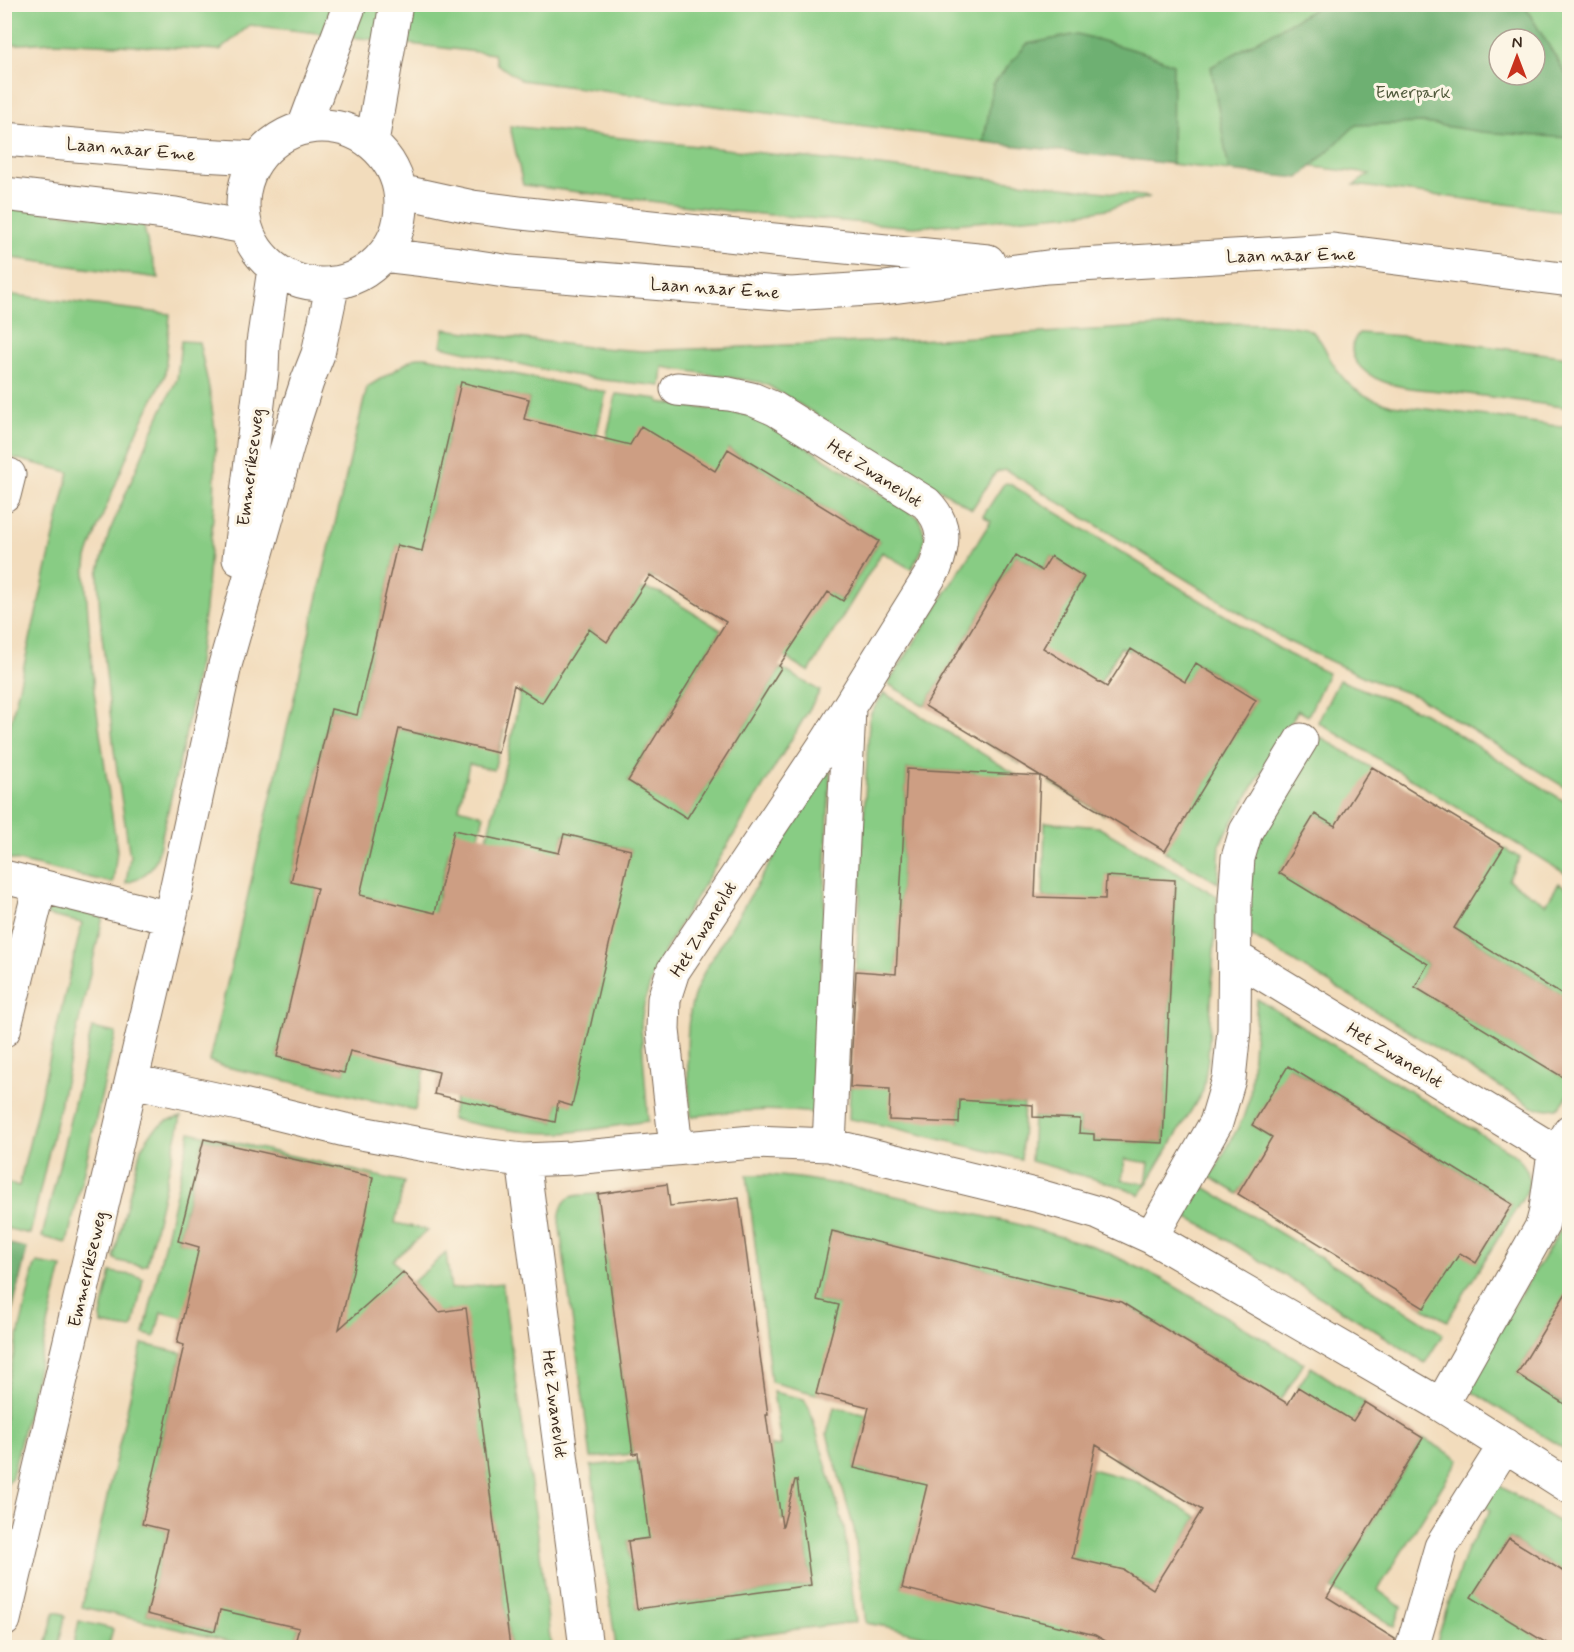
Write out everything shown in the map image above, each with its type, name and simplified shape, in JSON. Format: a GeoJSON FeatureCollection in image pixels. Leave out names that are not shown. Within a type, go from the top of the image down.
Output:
{"type":"FeatureCollection","features":[{"type":"Feature","properties":{"kind":"street"},"geometry":{"type":"LineString","coordinates":[[304,127],[350,4]]}},
{"type":"Feature","properties":{"kind":"street"},"geometry":{"type":"LineString","coordinates":[[372,142],[396,4]]}},
{"type":"Feature","properties":{"kind":"street"},"geometry":{"type":"LineString","coordinates":[[304,127],[340,127],[372,142],[390,165],[400,191],[399,225],[383,255],[369,269],[351,278],[333,283],[302,282],[274,269],[256,249],[245,226],[243,191],[257,158],[278,139],[304,127]]}},
{"type":"Feature","properties":{"kind":"street","name":"Laan naar Eme"},"geometry":{"type":"LineString","coordinates":[[4,139],[257,158]]}},
{"type":"Feature","properties":{"kind":"street","name":"Laan naar Eme"},"geometry":{"type":"LineString","coordinates":[[400,191],[473,207],[531,214],[1047,267]]}},
{"type":"Feature","properties":{"kind":"street"},"geometry":{"type":"LineString","coordinates":[[4,194],[176,214],[245,226]]}},
{"type":"Feature","properties":{"kind":"street","name":"Laan naar Eme"},"geometry":{"type":"LineString","coordinates":[[383,255],[512,272],[791,294],[884,288],[1047,267],[1333,250],[1569,280]]}},
{"type":"Feature","properties":{"kind":"street","name":"Emmerikseweg"},"geometry":{"type":"LineString","coordinates":[[225,665],[252,457],[263,343],[274,269]]}},
{"type":"Feature","properties":{"kind":"street","name":"Emmerikseweg"},"geometry":{"type":"LineString","coordinates":[[4,1620],[16,1523],[132,1081],[225,665],[298,410],[318,354],[333,283]]}},
{"type":"Feature","properties":{"kind":"street","name":"Het Zwanevlot"},"geometry":{"type":"LineString","coordinates":[[676,1148],[663,1030],[664,999],[673,971],[849,706],[935,568],[942,541],[940,522],[926,503],[775,409],[752,399],[729,394],[677,389]]}},
{"type":"Feature","properties":{"kind":"street","name":"Het Zwanevlot"},"geometry":{"type":"LineString","coordinates":[[829,1145],[849,706]]}},
{"type":"Feature","properties":{"kind":"street"},"geometry":{"type":"LineString","coordinates":[[1150,1237],[1216,1123],[1229,1079],[1234,1030],[1235,899],[1238,858],[1246,831],[1301,740]]}},
{"type":"Feature","properties":{"kind":"street"},"geometry":{"type":"LineString","coordinates":[[4,877],[170,918]]}},
{"type":"Feature","properties":{"kind":"street"},"geometry":{"type":"LineString","coordinates":[[4,1030],[40,886]]}},
{"type":"Feature","properties":{"kind":"street","name":"Het Zwanevlot"},"geometry":{"type":"LineString","coordinates":[[1235,957],[1563,1142],[1553,1160],[1542,1226],[1441,1405]]}},
{"type":"Feature","properties":{"kind":"street"},"geometry":{"type":"LineString","coordinates":[[132,1081],[356,1132],[467,1153],[523,1160],[572,1158],[753,1142],[829,1145],[1049,1199],[1098,1213],[1150,1237],[1441,1405],[1569,1487]]}},
{"type":"Feature","properties":{"kind":"street","name":"Het Zwanevlot"},"geometry":{"type":"LineString","coordinates":[[523,1160],[586,1647]]}},
{"type":"Feature","properties":{"kind":"street"},"geometry":{"type":"LineString","coordinates":[[1412,1647],[1441,1547],[1505,1445]]}},
{"type":"Feature","properties":{"kind":"green space","name":"Emerpark"},"geometry":{"type":"Polygon","coordinates":[[[5,4],[1569,5],[1569,212],[1354,185],[1370,174],[1227,156],[1229,171],[1172,164],[1171,149],[986,126],[984,142],[521,80],[497,64],[494,54],[250,25],[220,50],[54,42],[5,45],[5,4]]]}},
{"type":"Feature","properties":{"kind":"green space"},"geometry":{"type":"Polygon","coordinates":[[[1323,4],[1524,5],[1537,27],[1487,27],[1487,87],[1547,87],[1547,43],[1569,79],[1569,138],[1482,132],[1424,123],[1356,125],[1299,178],[1229,171],[1211,67],[1323,4]]]}},
{"type":"Feature","properties":{"kind":"green space"},"geometry":{"type":"Polygon","coordinates":[[[1078,34],[1148,54],[1173,64],[1172,164],[984,142],[993,84],[1027,44],[1078,34]]]}},
{"type":"Feature","properties":{"kind":"green space"},"geometry":{"type":"Polygon","coordinates":[[[510,126],[1150,197],[1107,209],[1075,214],[913,227],[737,212],[523,185],[510,126]]]}},
{"type":"Feature","properties":{"kind":"green space"},"geometry":{"type":"Polygon","coordinates":[[[5,207],[143,222],[159,278],[5,257],[5,207]]]}},
{"type":"Feature","properties":{"kind":"green space"},"geometry":{"type":"Polygon","coordinates":[[[5,294],[170,314],[165,375],[137,432],[98,527],[87,558],[85,575],[94,691],[117,850],[113,883],[5,858],[5,747],[69,472],[5,456],[5,294]]]}},
{"type":"Feature","properties":{"kind":"green space"},"geometry":{"type":"Polygon","coordinates":[[[1196,324],[1273,324],[1311,331],[1319,339],[1341,376],[1354,389],[1392,405],[1569,428],[1569,790],[1418,697],[1369,679],[1287,641],[1006,470],[996,472],[972,509],[759,382],[663,367],[661,386],[603,380],[545,370],[441,346],[444,329],[588,347],[643,351],[939,339],[1196,324]]]}},
{"type":"Feature","properties":{"kind":"green space"},"geometry":{"type":"Polygon","coordinates":[[[1359,333],[1416,337],[1569,357],[1569,408],[1410,388],[1382,381],[1367,373],[1356,362],[1352,348],[1359,333]]]}},
{"type":"Feature","properties":{"kind":"green space"},"geometry":{"type":"Polygon","coordinates":[[[181,341],[199,342],[216,436],[214,505],[205,609],[184,742],[157,857],[145,874],[126,883],[130,857],[114,750],[100,616],[98,574],[109,533],[177,379],[181,341]]]}},
{"type":"Feature","properties":{"kind":"green space"},"geometry":{"type":"Polygon","coordinates":[[[426,357],[606,392],[596,437],[515,685],[489,680],[479,724],[504,730],[494,770],[469,764],[459,808],[484,815],[474,856],[449,851],[400,1063],[425,1069],[415,1110],[222,1066],[209,1061],[367,387],[413,359],[426,357]],[[461,383],[422,551],[397,546],[357,715],[331,709],[291,881],[317,888],[277,1057],[344,1073],[385,901],[359,895],[398,729],[424,735],[519,442],[529,399],[461,383]]]}},
{"type":"Feature","properties":{"kind":"green space"},"geometry":{"type":"Polygon","coordinates":[[[616,394],[659,399],[659,402],[760,418],[918,517],[924,532],[924,544],[911,569],[882,552],[809,672],[654,577],[639,578],[605,444],[616,394]],[[728,449],[730,532],[843,601],[879,541],[728,449]]]}},
{"type":"Feature","properties":{"kind":"green space"},"geometry":{"type":"Polygon","coordinates":[[[1006,483],[1288,654],[1328,673],[1308,716],[1298,710],[1220,843],[1218,883],[1164,851],[1256,700],[1197,663],[1104,815],[1049,782],[1061,763],[1152,662],[1131,649],[1129,652],[1121,647],[1100,683],[1032,744],[1020,764],[984,742],[1084,577],[1051,556],[1042,571],[1016,555],[925,706],[888,684],[991,521],[983,516],[1006,483]]]}},
{"type":"Feature","properties":{"kind":"green space"},"geometry":{"type":"Polygon","coordinates":[[[647,589],[661,593],[721,630],[628,781],[687,817],[781,668],[820,691],[657,966],[649,987],[641,1027],[648,1121],[583,1131],[547,1133],[505,1129],[451,1119],[460,1079],[434,1073],[521,689],[587,628],[607,641],[639,590],[647,589]],[[564,834],[505,1090],[494,1108],[554,1122],[631,850],[564,834]]]}},
{"type":"Feature","properties":{"kind":"green space"},"geometry":{"type":"Polygon","coordinates":[[[1339,680],[1424,713],[1569,804],[1569,876],[1318,722],[1339,680]]]}},
{"type":"Feature","properties":{"kind":"green space"},"geometry":{"type":"Polygon","coordinates":[[[884,693],[1038,788],[999,1081],[999,1103],[1024,1104],[1021,1159],[849,1119],[850,1087],[891,1081],[959,1122],[976,773],[907,769],[896,981],[868,972],[856,971],[869,721],[871,713],[884,693]]]}},
{"type":"Feature","properties":{"kind":"green space"},"geometry":{"type":"Polygon","coordinates":[[[1321,737],[1520,858],[1508,880],[1546,904],[1559,883],[1569,889],[1569,999],[1454,928],[1467,906],[1316,814],[1279,873],[1428,964],[1415,987],[1565,1078],[1569,1072],[1569,1094],[1557,1108],[1533,1107],[1247,933],[1253,850],[1321,737]]]}},
{"type":"Feature","properties":{"kind":"green space"},"geometry":{"type":"Polygon","coordinates":[[[829,771],[815,1113],[753,1110],[691,1117],[687,1045],[689,1016],[696,991],[704,972],[823,776],[829,771]]]}},
{"type":"Feature","properties":{"kind":"green space"},"geometry":{"type":"Polygon","coordinates":[[[1045,822],[1098,827],[1217,896],[1208,1058],[1203,1091],[1140,1195],[1119,1186],[1031,1161],[1033,1117],[1058,1118],[1069,898],[1043,897],[1045,822]],[[1107,876],[1095,1102],[1080,1102],[1079,1133],[1094,1134],[1094,1140],[1163,1143],[1175,881],[1107,876]],[[1125,1159],[1122,1180],[1146,1184],[1149,1163],[1125,1159]]]}},
{"type":"Feature","properties":{"kind":"green space"},"geometry":{"type":"Polygon","coordinates":[[[58,907],[103,917],[30,1234],[5,1228],[5,1183],[19,1186],[82,923],[46,915],[49,910],[58,907]]]}},
{"type":"Feature","properties":{"kind":"green space"},"geometry":{"type":"Polygon","coordinates":[[[1257,999],[1509,1151],[1523,1164],[1529,1180],[1526,1193],[1447,1321],[1424,1308],[1251,1173],[1238,1194],[1209,1176],[1215,1170],[1243,1118],[1250,1096],[1257,999]],[[1289,1066],[1252,1125],[1476,1262],[1512,1204],[1289,1066]]]}},
{"type":"Feature","properties":{"kind":"green space"},"geometry":{"type":"Polygon","coordinates":[[[92,1028],[116,1033],[67,1243],[42,1237],[92,1028]]]}},
{"type":"Feature","properties":{"kind":"green space"},"geometry":{"type":"Polygon","coordinates":[[[181,1117],[147,1264],[142,1266],[118,1261],[114,1256],[141,1148],[159,1126],[181,1117]]]}},
{"type":"Feature","properties":{"kind":"green space"},"geometry":{"type":"Polygon","coordinates":[[[190,1132],[404,1182],[395,1223],[428,1230],[393,1260],[403,1272],[385,1289],[418,1290],[413,1282],[446,1253],[451,1289],[502,1283],[537,1527],[551,1647],[510,1647],[465,1309],[394,1318],[397,1603],[403,1647],[355,1647],[357,1641],[304,1607],[294,1647],[255,1647],[82,1607],[142,1344],[182,1353],[142,1524],[167,1530],[147,1614],[215,1631],[184,1318],[161,1312],[155,1337],[144,1334],[190,1132]],[[204,1139],[178,1241],[350,1283],[366,1214],[303,1200],[310,1163],[267,1153],[260,1189],[220,1180],[228,1144],[204,1139]]]}},
{"type":"Feature","properties":{"kind":"green space"},"geometry":{"type":"Polygon","coordinates":[[[1569,1166],[1569,1289],[1517,1374],[1569,1407],[1569,1452],[1463,1386],[1562,1228],[1563,1201],[1569,1166]]]}},
{"type":"Feature","properties":{"kind":"green space"},"geometry":{"type":"Polygon","coordinates":[[[747,1175],[799,1178],[861,1188],[1017,1224],[1096,1247],[1162,1279],[1304,1363],[1210,1514],[1115,1458],[1127,1435],[816,1394],[771,1382],[747,1175]],[[833,1231],[817,1300],[1072,1362],[1088,1294],[833,1231]],[[1126,1305],[1090,1364],[1239,1374],[1126,1305]]]}},
{"type":"Feature","properties":{"kind":"green space"},"geometry":{"type":"Polygon","coordinates":[[[1201,1185],[1443,1334],[1425,1363],[1207,1228],[1183,1216],[1201,1185]]]}},
{"type":"Feature","properties":{"kind":"green space"},"geometry":{"type":"Polygon","coordinates":[[[598,1194],[633,1454],[591,1458],[559,1221],[563,1205],[570,1197],[598,1194]]]}},
{"type":"Feature","properties":{"kind":"green space"},"geometry":{"type":"Polygon","coordinates":[[[4,1243],[27,1248],[5,1343],[4,1243]]]}},
{"type":"Feature","properties":{"kind":"green space"},"geometry":{"type":"Polygon","coordinates":[[[37,1263],[62,1267],[12,1477],[5,1486],[5,1393],[37,1263]]]}},
{"type":"Feature","properties":{"kind":"green space"},"geometry":{"type":"Polygon","coordinates":[[[111,1272],[143,1279],[134,1325],[131,1329],[102,1324],[101,1316],[111,1272]]]}},
{"type":"Feature","properties":{"kind":"green space"},"geometry":{"type":"Polygon","coordinates":[[[1311,1367],[1365,1402],[1271,1552],[1296,1439],[1298,1387],[1311,1367]]]}},
{"type":"Feature","properties":{"kind":"green space"},"geometry":{"type":"Polygon","coordinates":[[[773,1392],[804,1399],[810,1410],[844,1527],[856,1622],[663,1647],[616,1647],[591,1466],[770,1446],[781,1445],[773,1392]],[[770,1446],[751,1475],[774,1471],[770,1446]],[[684,1458],[639,1464],[642,1489],[688,1483],[684,1458]],[[802,1517],[628,1541],[637,1609],[811,1585],[802,1517]]]}},
{"type":"Feature","properties":{"kind":"green space"},"geometry":{"type":"Polygon","coordinates":[[[834,1407],[962,1438],[1044,1484],[1086,1493],[1091,1469],[1136,1481],[1197,1517],[1184,1539],[1361,1647],[1249,1647],[1134,1577],[1098,1637],[1116,1647],[972,1647],[866,1623],[854,1529],[827,1434],[834,1407]],[[866,1419],[854,1468],[907,1480],[919,1431],[866,1419]],[[919,1520],[902,1587],[1090,1562],[919,1520]]]}},
{"type":"Feature","properties":{"kind":"green space"},"geometry":{"type":"Polygon","coordinates":[[[1423,1438],[1459,1459],[1378,1590],[1401,1607],[1395,1627],[1332,1589],[1423,1438]]]}},
{"type":"Feature","properties":{"kind":"green space"},"geometry":{"type":"Polygon","coordinates":[[[1495,1483],[1569,1528],[1569,1575],[1509,1538],[1472,1596],[1553,1647],[1435,1648],[1466,1551],[1491,1510],[1481,1503],[1495,1483]]]}},
{"type":"Feature","properties":{"kind":"green space"},"geometry":{"type":"Polygon","coordinates":[[[54,1612],[63,1614],[65,1617],[58,1647],[46,1647],[54,1612]]]}},
{"type":"Feature","properties":{"kind":"green space"},"geometry":{"type":"Polygon","coordinates":[[[79,1621],[113,1629],[108,1647],[73,1647],[79,1621]]]}},
{"type":"Feature","properties":{"kind":"building"},"geometry":{"type":"Polygon","coordinates":[[[461,382],[529,399],[524,419],[630,445],[641,426],[715,471],[728,449],[879,541],[843,601],[828,592],[779,666],[781,668],[687,818],[628,781],[726,622],[650,575],[607,642],[589,629],[542,703],[514,685],[498,753],[399,729],[360,895],[435,913],[454,830],[559,853],[564,834],[631,850],[572,1106],[558,1102],[555,1122],[434,1094],[439,1072],[350,1051],[344,1073],[277,1057],[317,888],[291,882],[331,709],[357,715],[397,545],[422,551],[461,382]]]}},
{"type":"Feature","properties":{"kind":"building"},"geometry":{"type":"Polygon","coordinates":[[[1016,555],[1042,571],[1051,556],[1084,577],[1043,648],[1107,687],[1131,649],[1185,682],[1196,663],[1256,700],[1165,851],[925,706],[1016,555]]]}},
{"type":"Feature","properties":{"kind":"building"},"geometry":{"type":"Polygon","coordinates":[[[1372,767],[1504,847],[1454,928],[1569,999],[1569,1081],[1415,987],[1428,964],[1279,873],[1315,814],[1335,826],[1372,767]]]}},
{"type":"Feature","properties":{"kind":"building"},"geometry":{"type":"Polygon","coordinates":[[[907,769],[1040,776],[1035,897],[1105,899],[1106,876],[1175,880],[1163,1143],[1094,1140],[1094,1134],[1079,1133],[1080,1119],[1033,1117],[1033,1105],[960,1100],[959,1123],[889,1120],[890,1089],[850,1087],[856,971],[896,974],[907,769]]]}},
{"type":"Feature","properties":{"kind":"building"},"geometry":{"type":"Polygon","coordinates":[[[1288,1066],[1512,1204],[1476,1263],[1460,1253],[1424,1308],[1238,1194],[1272,1137],[1252,1125],[1288,1066]]]}},
{"type":"Feature","properties":{"kind":"building"},"geometry":{"type":"Polygon","coordinates":[[[204,1139],[373,1177],[339,1329],[403,1272],[439,1312],[466,1308],[510,1647],[294,1647],[299,1628],[220,1610],[215,1631],[147,1614],[167,1530],[142,1524],[184,1345],[177,1343],[199,1247],[178,1241],[204,1139]]]}},
{"type":"Feature","properties":{"kind":"building"},"geometry":{"type":"Polygon","coordinates":[[[667,1184],[670,1206],[739,1198],[782,1526],[795,1480],[797,1480],[811,1585],[637,1609],[628,1541],[649,1538],[638,1453],[633,1454],[598,1194],[667,1184]]]}},
{"type":"Feature","properties":{"kind":"building"},"geometry":{"type":"Polygon","coordinates":[[[832,1231],[1121,1302],[1288,1404],[1298,1387],[1353,1421],[1365,1402],[1423,1438],[1327,1597],[1395,1639],[1394,1647],[1116,1647],[1095,1635],[902,1588],[927,1485],[854,1468],[869,1407],[816,1394],[839,1305],[817,1300],[832,1231]],[[1096,1445],[1072,1558],[1124,1570],[1153,1589],[1202,1510],[1096,1445]]]}},
{"type":"Feature","properties":{"kind":"building"},"geometry":{"type":"Polygon","coordinates":[[[1569,1288],[1569,1407],[1517,1374],[1569,1288]]]}},
{"type":"Feature","properties":{"kind":"building"},"geometry":{"type":"Polygon","coordinates":[[[1509,1538],[1569,1575],[1569,1647],[1553,1647],[1471,1597],[1509,1538]]]}}]}
